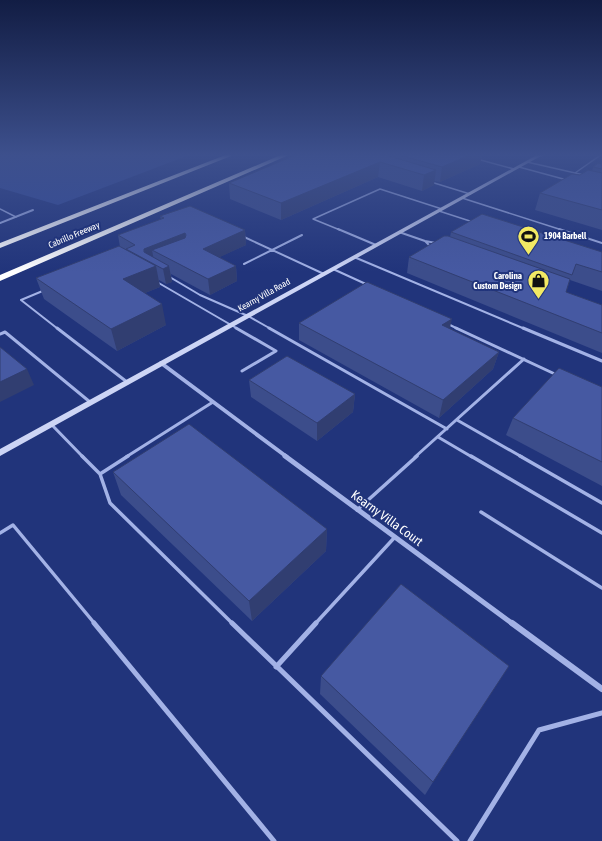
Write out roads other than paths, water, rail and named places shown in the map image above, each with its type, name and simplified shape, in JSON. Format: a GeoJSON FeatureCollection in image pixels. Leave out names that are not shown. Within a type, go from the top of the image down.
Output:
{"type":"FeatureCollection","features":[{"type":"Feature","properties":{"kind":"highway","name":"Cabrillo Freeway"},"geometry":{"type":"LineString","coordinates":[[0,246],[134,193]]}},
{"type":"Feature","properties":{"kind":"highway","name":"Cabrillo Freeway"},"geometry":{"type":"LineString","coordinates":[[0,278],[197,193]]}},
{"type":"Feature","properties":{"kind":"main road","name":"Kearny Villa Road"},"geometry":{"type":"LineString","coordinates":[[0,453],[90,402],[470,194]]}},
{"type":"Feature","properties":{"kind":"street"},"geometry":{"type":"LineString","coordinates":[[0,223],[33,210]]}},
{"type":"Feature","properties":{"kind":"street","name":"Kearny Villa Court"},"geometry":{"type":"LineString","coordinates":[[161,363],[394,537],[602,689]]}},
{"type":"Feature","properties":{"kind":"lane"},"geometry":{"type":"LineString","coordinates":[[371,193],[313,219],[376,245]]}},
{"type":"Feature","properties":{"kind":"lane"},"geometry":{"type":"LineString","coordinates":[[392,193],[476,223]]}},
{"type":"Feature","properties":{"kind":"lane"},"geometry":{"type":"LineString","coordinates":[[462,198],[602,243]]}},
{"type":"Feature","properties":{"kind":"lane"},"geometry":{"type":"LineString","coordinates":[[0,209],[16,217]]}},
{"type":"Feature","properties":{"kind":"lane"},"geometry":{"type":"LineString","coordinates":[[399,232],[425,242],[440,244]]}},
{"type":"Feature","properties":{"kind":"lane"},"geometry":{"type":"LineString","coordinates":[[238,234],[324,274]]}},
{"type":"Feature","properties":{"kind":"lane"},"geometry":{"type":"LineString","coordinates":[[244,264],[302,234]]}},
{"type":"Feature","properties":{"kind":"lane"},"geometry":{"type":"LineString","coordinates":[[425,242],[433,248]]}},
{"type":"Feature","properties":{"kind":"lane"},"geometry":{"type":"LineString","coordinates":[[354,257],[602,361]]}},
{"type":"Feature","properties":{"kind":"lane"},"geometry":{"type":"LineString","coordinates":[[333,269],[368,285]]}},
{"type":"Feature","properties":{"kind":"lane"},"geometry":{"type":"LineString","coordinates":[[162,272],[200,295],[248,316],[447,429]]}},
{"type":"Feature","properties":{"kind":"lane"},"geometry":{"type":"LineString","coordinates":[[150,278],[276,351],[242,371]]}},
{"type":"Feature","properties":{"kind":"lane"},"geometry":{"type":"LineString","coordinates":[[49,288],[21,300],[127,382]]}},
{"type":"Feature","properties":{"kind":"lane"},"geometry":{"type":"LineString","coordinates":[[446,322],[559,376]]}},
{"type":"Feature","properties":{"kind":"lane"},"geometry":{"type":"LineString","coordinates":[[0,334],[5,332],[90,402]]}},
{"type":"Feature","properties":{"kind":"lane"},"geometry":{"type":"LineString","coordinates":[[358,510],[524,359]]}},
{"type":"Feature","properties":{"kind":"lane"},"geometry":{"type":"LineString","coordinates":[[100,474],[213,402]]}},
{"type":"Feature","properties":{"kind":"lane"},"geometry":{"type":"LineString","coordinates":[[457,420],[602,503]]}},
{"type":"Feature","properties":{"kind":"lane"},"geometry":{"type":"LineString","coordinates":[[51,424],[100,474],[110,503],[276,667],[457,841]]}},
{"type":"Feature","properties":{"kind":"lane"},"geometry":{"type":"LineString","coordinates":[[438,437],[602,533]]}},
{"type":"Feature","properties":{"kind":"lane"},"geometry":{"type":"LineString","coordinates":[[481,512],[602,588]]}},
{"type":"Feature","properties":{"kind":"lane"},"geometry":{"type":"LineString","coordinates":[[0,533],[13,525],[274,841]]}},
{"type":"Feature","properties":{"kind":"lane"},"geometry":{"type":"LineString","coordinates":[[276,667],[394,537]]}},
{"type":"Feature","properties":{"kind":"lane"},"geometry":{"type":"LineString","coordinates":[[470,841],[539,730],[602,713]]}},
{"type":"Feature","properties":{"kind":"place","name":"1904 Barbell"},"geometry":{"type":"Point","coordinates":[528,256]}},
{"type":"Feature","properties":{"kind":"place","name":"Carolina Custom Design"},"geometry":{"type":"Point","coordinates":[538,300]}}]}
